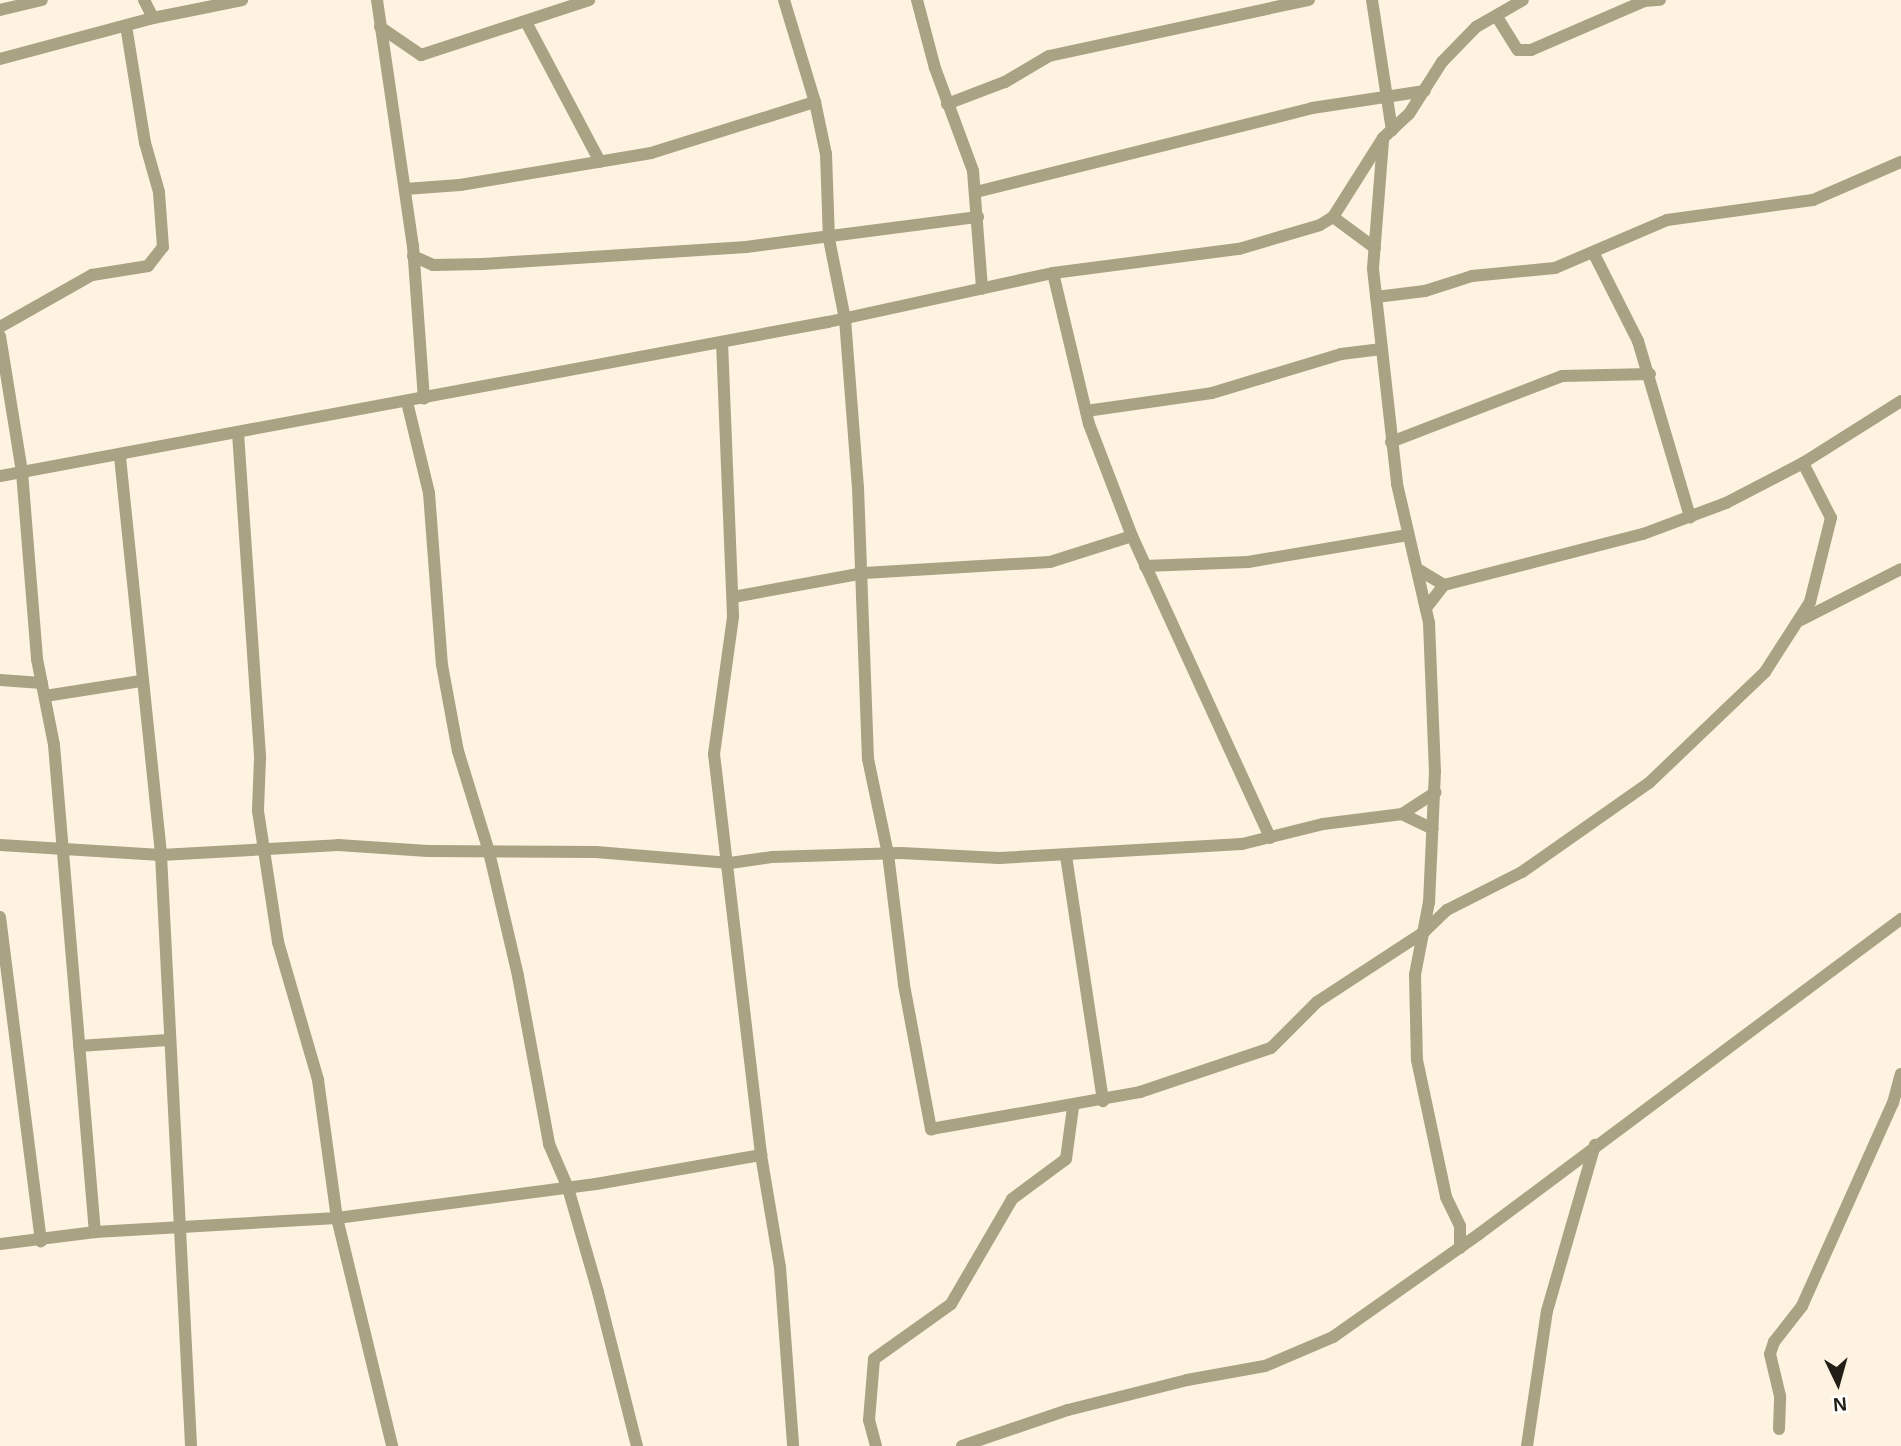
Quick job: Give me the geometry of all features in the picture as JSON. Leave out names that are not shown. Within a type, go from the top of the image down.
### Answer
[{"type":"street","points":[[0,10],[42,0]]},
{"type":"street","points":[[144,0],[153,18]]},
{"type":"street","points":[[0,58],[153,18],[242,0]]},
{"type":"street","points":[[377,0],[413,256],[424,399]]},
{"type":"street","points":[[380,27],[421,55],[589,0]]},
{"type":"street","points":[[784,0],[815,102],[826,154],[828,239],[845,318],[864,573],[868,759],[888,854],[905,985],[931,1129],[1103,1101],[1167,1084],[1271,1048],[1317,1002],[1424,932],[1447,910],[1522,872],[1671,765],[1727,705],[1765,672],[1801,620],[1816,583],[1830,518],[1803,463]]},
{"type":"street","points":[[918,0],[947,104],[976,192],[982,289]]},
{"type":"street","points":[[947,104],[1005,82],[1049,56],[1309,0]]},
{"type":"street","points":[[1373,0],[1386,96],[1388,134],[1375,247],[1380,349],[1391,442],[1408,535],[1419,570],[1426,608],[1436,792],[1424,932],[1415,975],[1417,1060],[1446,1196],[1460,1226],[1460,1248]]},
{"type":"street","points":[[0,476],[120,457],[722,342],[1053,273],[1239,249],[1333,217],[1388,134],[1426,91],[1442,62],[1465,37],[1523,0]]},
{"type":"street","points":[[1497,17],[1518,50],[1531,50],[1644,1],[1660,0]]},
{"type":"street","points":[[526,22],[600,162]]},
{"type":"street","points":[[0,327],[92,275],[148,266],[163,247],[159,192],[145,143],[126,26]]},
{"type":"street","points":[[976,192],[1312,108],[1426,91]]},
{"type":"street","points":[[405,189],[600,162],[678,146],[815,102]]},
{"type":"street","points":[[1376,297],[1425,291],[1472,276],[1555,268],[1687,215],[1814,200],[1901,162]]},
{"type":"street","points":[[413,256],[433,265],[828,239],[978,217]]},
{"type":"street","points":[[1333,217],[1375,247]]},
{"type":"street","points":[[1593,252],[1650,374],[1690,517]]},
{"type":"street","points":[[414,279],[433,265]]},
{"type":"street","points":[[1053,273],[1086,411],[1132,536],[1270,838]]},
{"type":"street","points":[[0,336],[22,472],[44,690],[54,745],[61,852],[78,984],[79,1045],[95,1233]]},
{"type":"street","points":[[722,342],[733,597],[731,638],[714,741],[730,863],[761,1155],[780,1267],[793,1446]]},
{"type":"street","points":[[1086,411],[1203,394],[1341,354],[1380,349]]},
{"type":"street","points":[[1391,442],[1562,376],[1650,374]]},
{"type":"street","points":[[1426,608],[1444,585],[1597,547],[1690,517],[1764,486],[1901,401]]},
{"type":"street","points":[[407,402],[429,493],[442,665],[458,751],[489,852],[518,976],[542,1118],[568,1188],[637,1446]]},
{"type":"street","points":[[238,433],[260,758],[258,811],[266,848],[278,942],[318,1080],[337,1218],[392,1446]]},
{"type":"street","points":[[120,457],[161,855],[168,1040],[191,1446]]},
{"type":"street","points":[[1145,566],[1248,562],[1408,535]]},
{"type":"street","points":[[733,597],[864,573],[1051,562],[1132,536]]},
{"type":"street","points":[[1801,620],[1901,569]]},
{"type":"street","points":[[1419,570],[1444,585]]},
{"type":"street","points":[[0,680],[44,690],[141,681]]},
{"type":"street","points":[[0,845],[61,852],[161,855],[338,845],[489,852],[596,852],[730,863],[772,857],[888,854],[1066,856],[1142,848],[1221,846],[1270,838],[1322,824],[1402,814],[1436,792]]},
{"type":"street","points":[[1402,814],[1433,829]]},
{"type":"street","points":[[1066,856],[1103,1101]]},
{"type":"street","points":[[0,917],[41,1241]]},
{"type":"street","points":[[962,1446],[1068,1410],[1187,1380],[1265,1366],[1303,1353],[1334,1338],[1479,1234],[1901,919]]},
{"type":"street","points":[[79,1045],[168,1040]]},
{"type":"street","points":[[1779,1429],[1780,1396],[1770,1354],[1774,1342],[1802,1306],[1893,1103],[1901,1074]]},
{"type":"street","points":[[876,1446],[869,1420],[874,1359],[951,1304],[1012,1199],[1066,1159],[1073,1107]]},
{"type":"street","points":[[1527,1446],[1547,1311],[1595,1145]]},
{"type":"street","points":[[0,1244],[95,1233],[337,1218],[568,1188],[761,1155]]},
{"type":"street","points":[[1460,1226],[1479,1234]]}]
